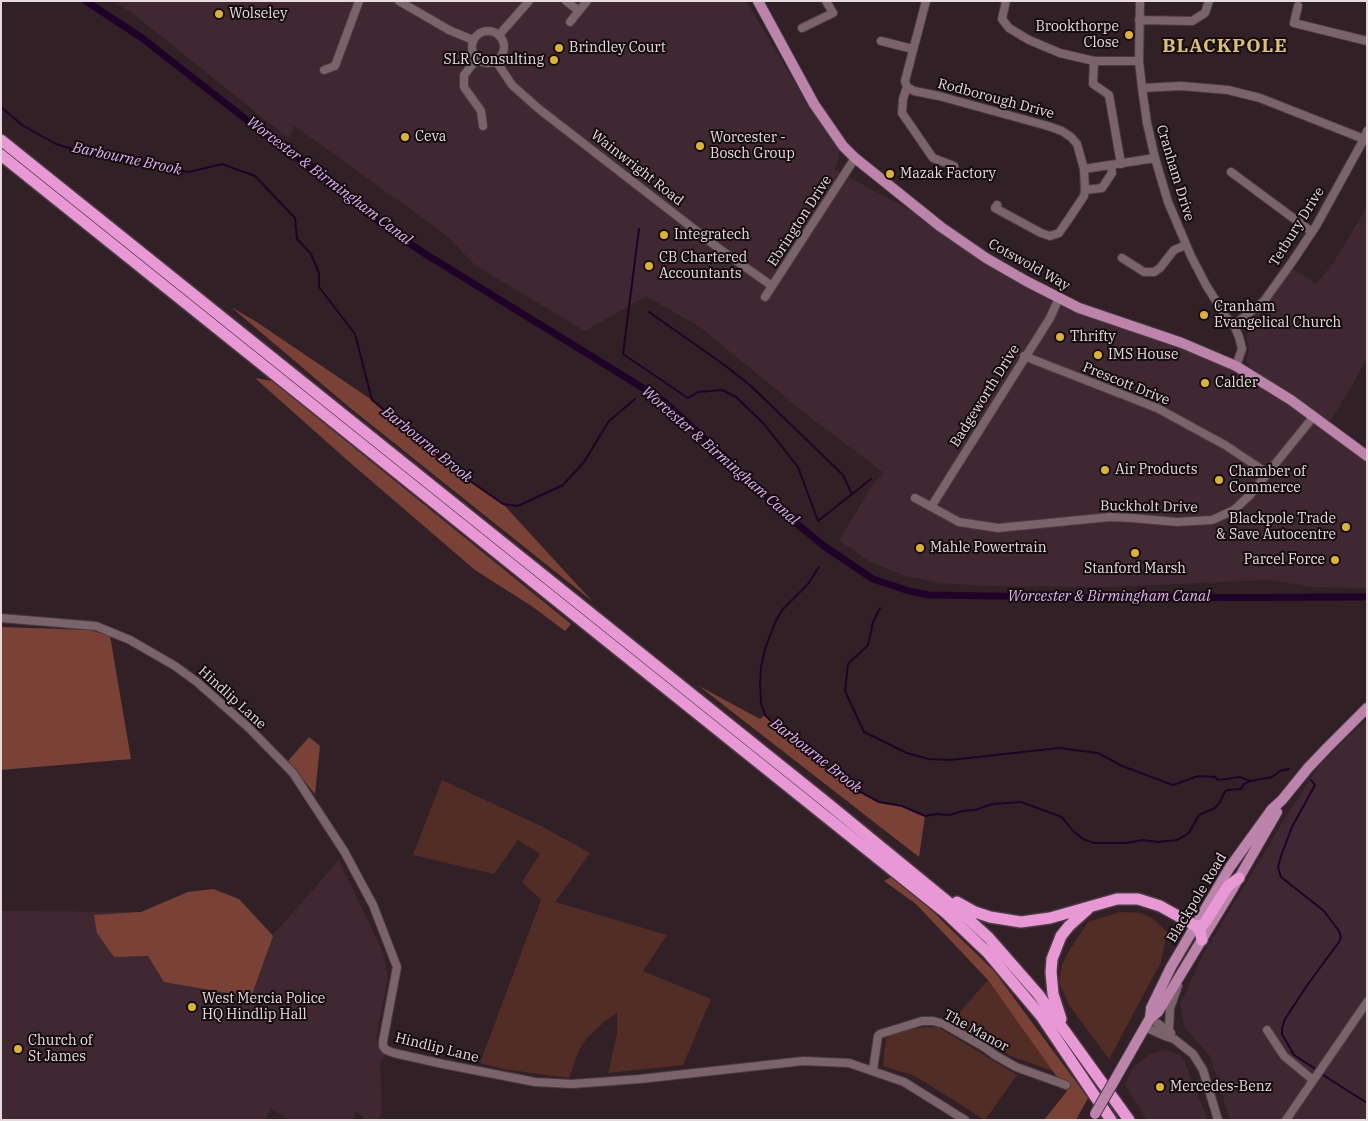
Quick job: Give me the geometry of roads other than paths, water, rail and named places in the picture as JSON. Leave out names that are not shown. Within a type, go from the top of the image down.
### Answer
[{"type":"highway","points":[[1,140],[937,892],[995,944],[1038,994],[1129,1120]]},
{"type":"highway","points":[[1,155],[946,912],[988,953],[1041,1016],[1111,1120]]},
{"type":"highway","points":[[1196,926],[1206,921],[1228,886],[1239,878]]},
{"type":"highway","points":[[937,892],[975,912],[1013,921],[1050,918],[1117,899],[1138,899],[1160,906],[1196,926],[1200,930],[1202,940]]},
{"type":"highway","points":[[1065,1032],[1053,994],[1052,959],[1065,931],[1093,905]]},
{"type":"main road","name":"Cotswold Way","points":[[758,1],[814,104],[844,146],[855,158],[971,249],[1026,282],[1079,308],[1182,343],[1236,366],[1255,376],[1314,416],[1367,456]]},
{"type":"main road","name":"Blackpole Road","points":[[1148,1022],[1155,998],[1230,867],[1272,809],[1282,800],[1314,761],[1367,708]]},
{"type":"main road","name":"Blackpole Road","points":[[1093,1117],[1148,1022],[1158,1012],[1239,878],[1282,800]]},
{"type":"street","points":[[324,70],[335,66],[359,1]]},
{"type":"street","points":[[400,1],[449,30],[473,40]]},
{"type":"street","points":[[499,35],[528,1]]},
{"type":"street","points":[[566,1],[579,11]]},
{"type":"street","points":[[570,22],[587,1]]},
{"type":"street","points":[[802,28],[833,13],[826,1]]},
{"type":"street","points":[[926,1],[905,81],[907,88],[903,99],[902,113],[933,158],[954,166]]},
{"type":"street","points":[[1006,1],[1002,19],[1009,28],[1029,40],[1060,53],[1094,61],[1140,61]]},
{"type":"street","name":"Cranham Drive","points":[[1140,1],[1142,88],[1155,158],[1168,202],[1186,245],[1206,285],[1226,317],[1234,325],[1239,337],[1242,349],[1236,366]]},
{"type":"street","points":[[1139,20],[1192,21],[1205,13],[1209,1]]},
{"type":"street","points":[[1298,6],[1294,23],[1367,41]]},
{"type":"street","points":[[490,30],[499,35],[504,43],[503,54],[496,61],[486,63],[477,59],[472,50],[473,40],[480,32],[490,30]]},
{"type":"street","points":[[881,41],[913,49]]},
{"type":"street","points":[[890,53],[893,44]]},
{"type":"street","points":[[477,59],[464,75],[464,87],[481,111],[483,126]]},
{"type":"street","name":"Wainwright Road","points":[[496,61],[512,85],[540,108],[721,250],[772,286]]},
{"type":"street","points":[[1094,61],[1093,84],[1109,96],[1121,164]]},
{"type":"street","points":[[1142,88],[1181,86],[1228,90],[1260,98],[1364,139]]},
{"type":"street","name":"Rodborough Drive","points":[[907,88],[1062,131],[1077,144],[1084,169],[1086,190]]},
{"type":"street","name":"Tetbury Drive","points":[[1234,325],[1264,301],[1312,232],[1367,131]]},
{"type":"street","name":"Ebrington Drive","points":[[765,297],[855,158]]},
{"type":"street","points":[[1084,169],[1155,158]]},
{"type":"street","points":[[997,204],[995,208],[1050,236],[1058,233],[1084,196],[1086,190],[1102,188],[1112,173],[1111,165]]},
{"type":"street","points":[[1231,172],[1312,232]]},
{"type":"street","points":[[1123,262],[1144,272],[1154,272],[1160,268],[1174,250],[1186,245]]},
{"type":"street","name":"Badgeworth Drive","points":[[931,507],[1024,356],[1050,318],[1059,298]]},
{"type":"street","name":"Prescott Drive","points":[[1024,356],[1157,408],[1226,445],[1267,473]]},
{"type":"street","name":"Buckholt Drive","points":[[914,498],[959,522],[998,528],[1110,517],[1177,522],[1212,520],[1234,510],[1250,495],[1314,416]]},
{"type":"street","name":"Hindlip Lane","points":[[1,618],[96,626],[130,640],[175,666],[197,682],[249,728],[293,773],[344,851],[373,905],[397,967],[383,1041],[383,1046],[386,1050],[444,1064],[535,1082],[572,1084],[803,1060],[849,1063],[904,1082],[965,1120]]},
{"type":"street","points":[[1174,1039],[1169,1031],[1170,1008],[1178,986],[1179,977]]},
{"type":"street","points":[[1286,1120],[1367,1002]]},
{"type":"street","name":"The Manor","points":[[872,1070],[878,1036],[880,1034],[922,1021],[933,1021],[944,1024],[1016,1067],[1066,1085]]},
{"type":"street","points":[[1148,1022],[1169,1031]]},
{"type":"street","points":[[1148,1022],[1165,1036],[1174,1039],[1188,1049],[1200,1064],[1218,1120]]},
{"type":"street","points":[[1267,1030],[1284,1056],[1315,1076]]},
{"type":"waterway","name":"Worcester & Birmingham Canal","points":[[86,1],[142,38],[284,149],[313,168],[394,233],[666,403],[796,523],[824,546],[873,579],[909,591],[929,595],[1116,598],[1367,597]]},
{"type":"waterway","name":"Barbourne Brook","points":[[1,107],[22,125],[56,144],[89,154],[189,172],[222,164],[255,176],[295,218],[297,239],[311,254],[319,273],[319,287],[355,334],[372,400],[460,474],[503,504],[518,506],[563,485],[584,462],[609,421],[635,399]]},
{"type":"waterway","name":"Barbourne Brook","points":[[639,229],[623,354],[688,398],[698,392],[722,390],[736,397],[764,424],[798,467],[818,521],[852,494],[843,475],[751,386],[649,312]]},
{"type":"waterway","points":[[852,494],[871,479]]},
{"type":"waterway","name":"Barbourne Brook","points":[[819,567],[808,584],[783,609],[776,620],[765,649],[761,667],[761,703],[765,715],[781,731],[855,789],[879,802],[902,806],[925,816],[936,814],[950,815],[992,804],[1021,802],[1062,817],[1073,831],[1083,839],[1094,843],[1126,843],[1143,840],[1158,842],[1177,840],[1189,833],[1199,815],[1215,808],[1227,790],[1241,789],[1243,785],[1250,781],[1272,777],[1280,771],[1289,769]]},
{"type":"waterway","points":[[880,608],[873,622],[868,645],[848,664],[845,691],[864,732],[907,753],[929,759],[950,760],[1059,748],[1098,753],[1122,766],[1173,785],[1198,776],[1215,777],[1218,780],[1240,777],[1250,781]]},
{"type":"waterway","name":"Barbourne Brook","points":[[1311,780],[1315,785],[1292,827],[1278,867],[1281,877],[1324,911],[1339,931],[1341,937],[1285,1019],[1282,1028],[1282,1034],[1294,1055],[1317,1070]]},
{"type":"waterway","name":"Barbourne Brook","points":[[1320,1073],[1367,1103]]},
{"type":"place","name":"Wolseley","points":[[219,14]]},
{"type":"place","name":"Brookthorpe Close","points":[[1129,35]]},
{"type":"place","name":"Brindley Court","points":[[559,48]]},
{"type":"place","name":"SLR Consulting","points":[[554,60]]},
{"type":"place","name":"Ceva","points":[[405,137]]},
{"type":"place","name":"Worcester - Bosch Group","points":[[700,146]]},
{"type":"place","name":"Mazak Factory","points":[[890,174]]},
{"type":"place","name":"Integratech","points":[[664,235]]},
{"type":"place","name":"CB Chartered Accountants","points":[[649,266]]},
{"type":"place","name":"Cranham Evangelical Church","points":[[1204,315]]},
{"type":"place","name":"Thrifty","points":[[1060,337]]},
{"type":"place","name":"IMS House","points":[[1098,355]]},
{"type":"place","name":"Calder","points":[[1205,383]]},
{"type":"place","name":"Air Products","points":[[1105,470]]},
{"type":"place","name":"Chamber of Commerce","points":[[1219,480]]},
{"type":"place","name":"Blackpole Trade & Save Autocentre","points":[[1346,527]]},
{"type":"place","name":"Mahle Powertrain","points":[[920,548]]},
{"type":"place","name":"Stanford Marsh","points":[[1135,553]]},
{"type":"place","name":"Parcel Force","points":[[1335,560]]},
{"type":"place","name":"West Mercia Police HQ Hindlip Hall","points":[[192,1007]]},
{"type":"place","name":"Church of St James","points":[[18,1049]]},
{"type":"place","name":"Mercedes-Benz","points":[[1160,1087]]},
{"type":"district","name":"BLACKPOLE","points":[[1225,47]]}]
